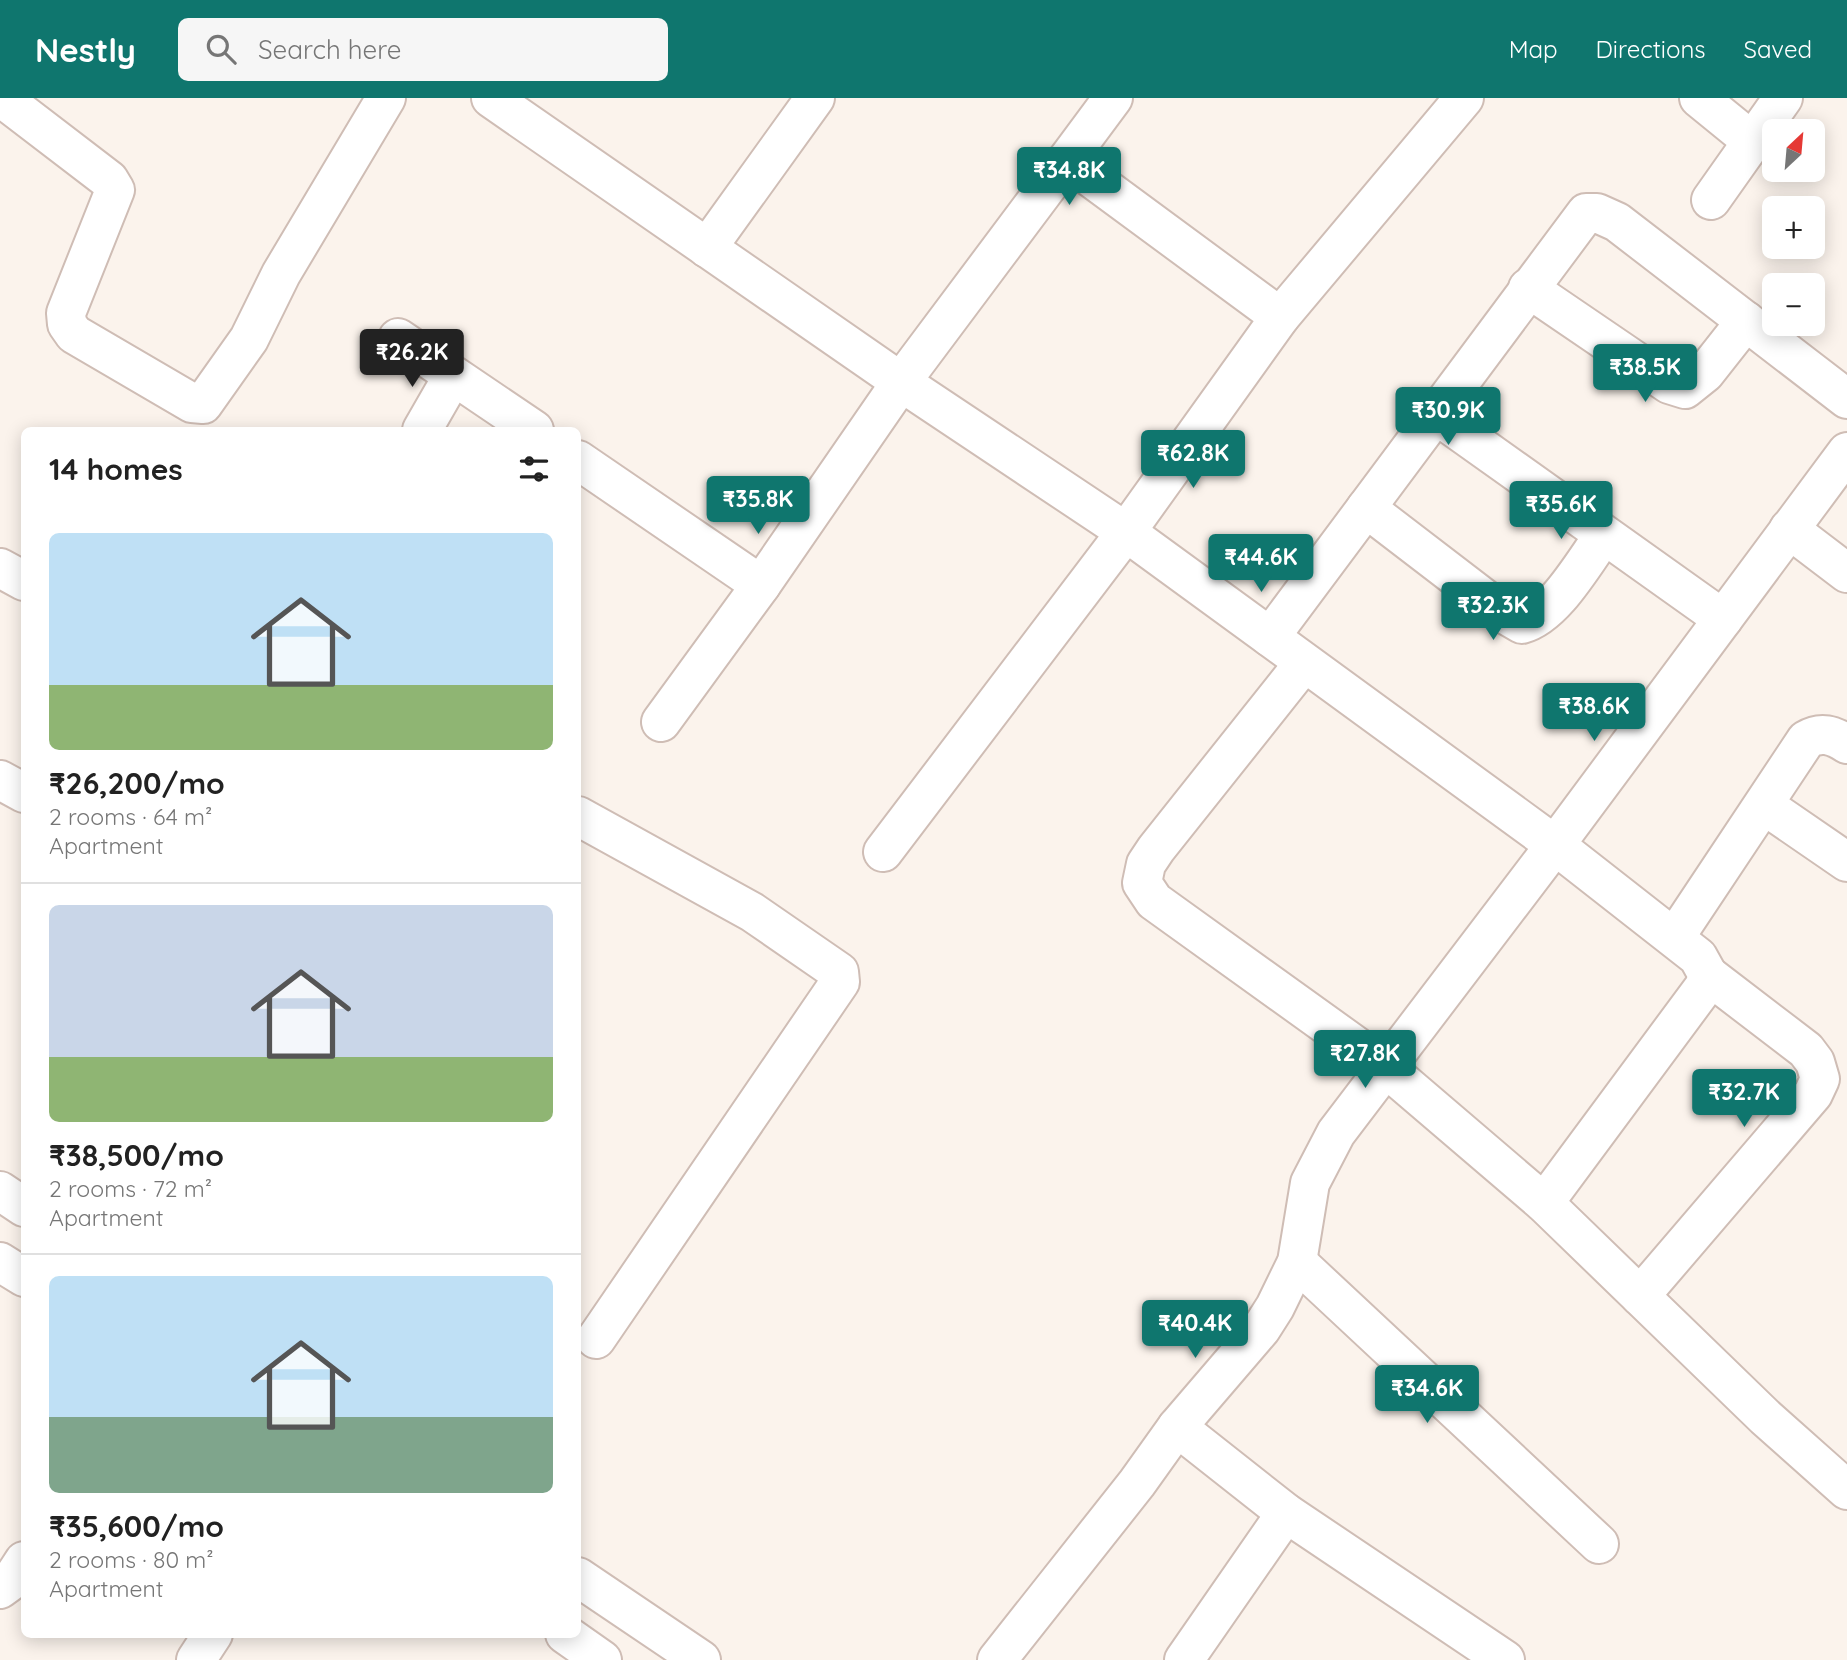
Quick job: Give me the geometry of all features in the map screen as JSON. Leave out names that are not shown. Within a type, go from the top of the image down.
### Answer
[{"type":"street","points":[[2,98],[110,180],[115,190],[66,313],[67,324],[74,334],[192,402],[203,404],[249,340],[281,274],[386,98]]},
{"type":"street","points":[[491,98],[901,382],[1126,532],[1555,845],[1675,937],[1698,957],[1708,975],[1806,1050],[1815,1062],[1820,1079],[1813,1094],[1640,1296]]},
{"type":"street","points":[[707,248],[815,98]]},
{"type":"street","points":[[661,722],[761,585],[901,382],[1113,98]]},
{"type":"street","points":[[883,852],[1126,532],[1280,317],[1465,98]]},
{"type":"street","points":[[1699,98],[1752,142]]},
{"type":"street","points":[[1712,200],[1783,98]]},
{"type":"street","points":[[1067,160],[1280,317]]},
{"type":"street","points":[[1270,638],[1586,213],[1597,213],[1617,222],[1847,399]]},
{"type":"street","points":[[1528,288],[1669,384],[1685,389],[1705,373],[1746,321]]},
{"type":"street","points":[[398,338],[530,427]]},
{"type":"street","points":[[424,427],[453,376]]},
{"type":"street","points":[[1435,415],[1723,619]]},
{"type":"street","points":[[997,1660],[1137,1483],[1177,1427],[1261,1329],[1297,1262],[1310,1183],[1321,1158],[1385,1068],[1555,845],[1847,452]]},
{"type":"street","points":[[581,462],[761,585]]},
{"type":"street","points":[[1366,508],[1503,613],[1522,624],[1534,620],[1548,610],[1604,535]]},
{"type":"street","points":[[1789,529],[1847,573]]},
{"type":"street","points":[[0,568],[21,579]]},
{"type":"street","points":[[1304,663],[1156,849],[1146,864],[1142,883],[1154,901],[1385,1068],[1544,1203],[1765,1416],[1847,1490]]},
{"type":"street","points":[[1675,937],[1806,740],[1816,734],[1828,735],[1847,744]]},
{"type":"street","points":[[0,780],[21,791]]},
{"type":"street","points":[[1764,805],[1847,862]]},
{"type":"street","points":[[581,818],[752,912],[839,972],[839,982],[584,1344]]},
{"type":"street","points":[[1544,1203],[1704,987],[1708,975]]},
{"type":"street","points":[[0,1191],[21,1205]]},
{"type":"street","points":[[0,1262],[21,1276]]},
{"type":"street","points":[[1297,1262],[1599,1544]]},
{"type":"street","points":[[1177,1427],[1286,1513],[1506,1660]]},
{"type":"street","points":[[1184,1660],[1286,1513]]},
{"type":"street","points":[[0,1589],[10,1581],[21,1565]]},
{"type":"street","points":[[581,1579],[701,1660]]},
{"type":"street","points":[[196,1660],[210,1638]]},
{"type":"street","points":[[571,1638],[602,1660]]}]
